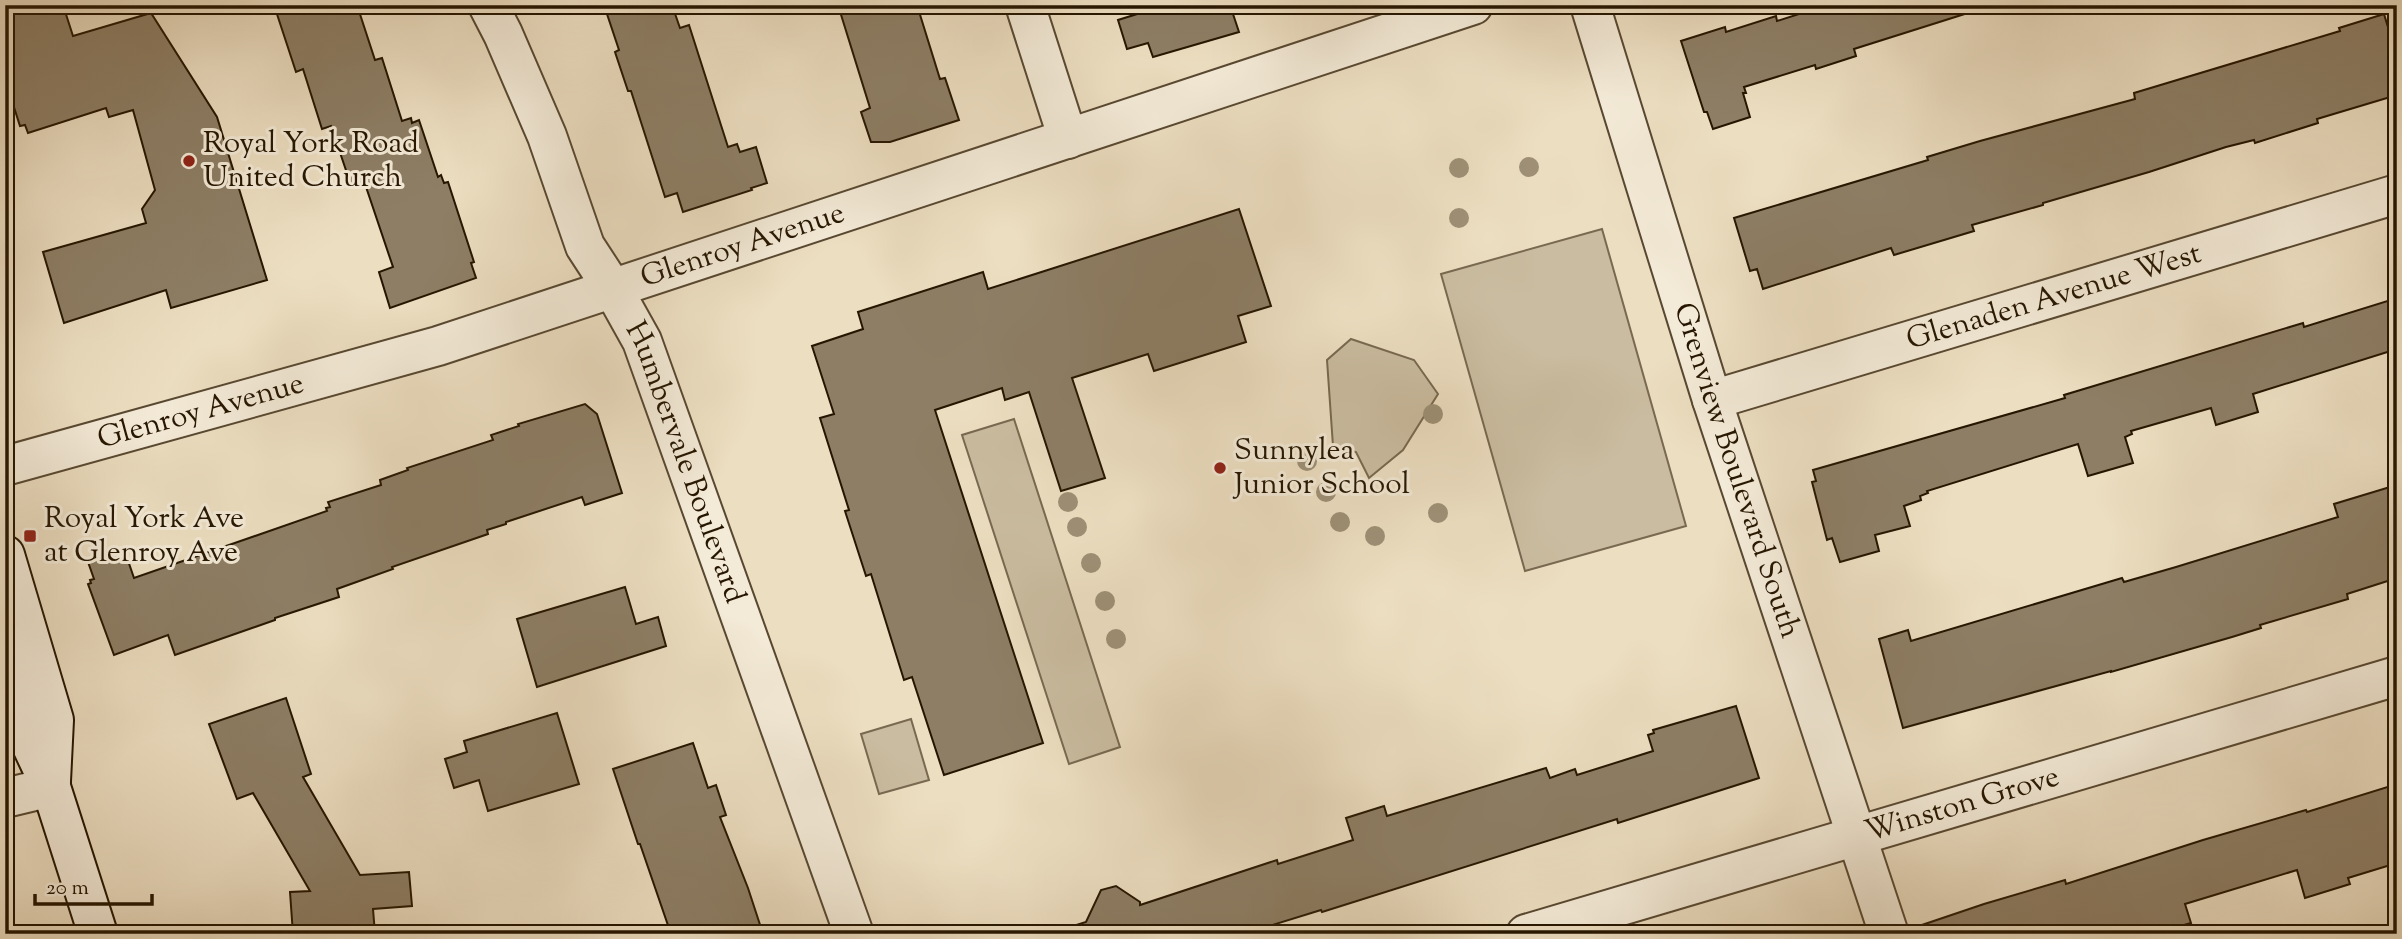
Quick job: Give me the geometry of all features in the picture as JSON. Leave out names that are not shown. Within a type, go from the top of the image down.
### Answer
[{"type":"street","name":"Humbervale Boulevard","points":[[488,5],[542,125],[585,246],[642,341],[853,934]]},
{"type":"street","points":[[1025,5],[1068,139]]},
{"type":"street","name":"Glenroy Avenue","points":[[5,466],[438,346],[1473,5]]},
{"type":"street","name":"Grenview Boulevard South","points":[[1590,5],[1712,400],[1889,934]]},
{"type":"street","name":"Glenaden Avenue West","points":[[1712,400],[2397,194]]},
{"type":"street","points":[[5,555],[54,720],[51,787]]},
{"type":"street","points":[[5,671],[22,723],[51,787],[98,934]]},
{"type":"street","name":"Winston Grove","points":[[1526,934],[2397,676]]},
{"type":"street","points":[[5,798],[51,787]]},
{"type":"shaded area","points":[[1602,229],[1686,526],[1525,571],[1441,274]]},
{"type":"shaded area","points":[[1351,339],[1414,360],[1438,394],[1403,450],[1369,478],[1356,452],[1333,446],[1327,360]]},
{"type":"shaded area","points":[[1014,419],[1120,747],[1069,764],[962,435]]},
{"type":"shaded area","points":[[911,719],[929,780],[879,794],[861,734]]},
{"type":"building","name":"Royal York Road United Church","points":[[5,5],[63,5],[73,36],[151,13],[217,117],[267,280],[171,308],[166,290],[64,323],[43,252],[146,223],[142,209],[155,190],[133,110],[109,117],[106,108],[28,133],[25,125],[20,126],[5,79]]},
{"type":"building","points":[[274,5],[357,5],[375,60],[382,58],[402,121],[411,118],[412,123],[419,120],[438,177],[441,175],[444,183],[448,182],[474,262],[471,263],[476,278],[390,308],[379,272],[393,267],[364,181],[351,185],[331,126],[322,129],[303,69],[296,72]]},
{"type":"building","points":[[604,5],[672,5],[680,28],[689,25],[728,147],[737,144],[740,152],[756,147],[767,183],[683,212],[677,193],[665,197],[631,91],[628,91],[615,52],[619,50]]},
{"type":"building","points":[[838,5],[917,5],[940,79],[945,78],[959,120],[890,142],[871,142],[861,112],[870,108]]},
{"type":"building","points":[[1166,5],[1230,5],[1239,32],[1153,57],[1148,43],[1127,49],[1118,20]]},
{"type":"building","points":[[1827,5],[1970,5],[1971,12],[1854,49],[1856,56],[1816,69],[1815,65],[1744,87],[1746,93],[1743,93],[1750,117],[1713,129],[1707,112],[1704,112],[1681,41],[1725,27],[1726,32],[1776,16],[1777,21]]},
{"type":"building","points":[[2384,14],[2397,57],[2397,95],[2317,119],[2318,123],[2255,143],[2254,140],[2226,147],[1972,225],[1974,231],[1894,255],[1891,248],[1763,289],[1757,269],[1750,271],[1734,218],[1928,160],[1927,157],[1980,141],[2135,99],[2134,93],[2340,31],[2339,28]]},
{"type":"building","points":[[1239,209],[1271,306],[1238,316],[1246,342],[1154,371],[1148,354],[1072,378],[1105,478],[1061,491],[1029,392],[1005,400],[1002,388],[935,410],[1043,743],[944,775],[912,677],[904,680],[871,574],[866,576],[845,511],[849,510],[820,418],[834,414],[812,346],[863,329],[858,312],[983,272],[988,289]]},
{"type":"building","points":[[2397,298],[2397,349],[2253,394],[2258,412],[2216,425],[2211,408],[2131,431],[2132,434],[2125,437],[2133,463],[2088,476],[2078,444],[1927,491],[1928,493],[1920,496],[1921,500],[1904,506],[1910,526],[1875,535],[1879,551],[1840,562],[1832,538],[1827,540],[1812,482],[1816,481],[1813,470],[2065,398],[2064,395],[2303,323],[2304,327]]},
{"type":"building","points":[[585,404],[597,414],[622,493],[585,505],[582,497],[506,522],[487,530],[488,534],[337,589],[339,597],[175,655],[168,635],[114,655],[88,584],[94,579],[87,559],[124,549],[134,578],[327,511],[326,508],[330,507],[328,502],[381,485],[380,480],[408,470],[407,468],[493,440],[491,435],[519,426],[518,424]]},
{"type":"building","points":[[2390,487],[2397,507],[2397,578],[2347,594],[2348,599],[2260,625],[2261,628],[2232,637],[1903,728],[1879,639],[1908,630],[1911,641],[2122,578],[2124,582],[2176,567],[2338,517],[2334,504]]},
{"type":"building","points":[[625,587],[636,624],[658,617],[666,646],[537,687],[517,619]]},
{"type":"building","points":[[286,698],[311,774],[303,777],[360,875],[409,872],[412,906],[373,909],[375,934],[293,934],[290,892],[310,891],[253,793],[237,799],[209,724]]},
{"type":"building","points":[[1736,706],[1759,778],[1618,823],[1617,819],[1322,912],[1321,910],[1243,934],[1071,934],[1070,927],[1086,922],[1101,890],[1116,886],[1140,902],[1140,905],[1277,860],[1278,864],[1353,840],[1346,818],[1384,806],[1387,816],[1546,768],[1550,778],[1575,769],[1577,775],[1653,751],[1648,735],[1654,733],[1653,730]]},
{"type":"building","points":[[557,713],[579,784],[488,811],[479,780],[454,788],[445,759],[467,752],[464,741]]},
{"type":"building","points":[[693,743],[708,788],[716,785],[726,815],[720,817],[763,934],[671,934],[638,844],[613,769]]},
{"type":"building","points":[[2397,784],[2397,863],[2348,878],[2350,884],[2305,898],[2297,870],[2185,904],[2191,923],[2153,934],[1914,934],[1913,928],[1984,904],[2065,880],[2066,884],[2203,840]]},
{"type":"place","name":"Royal York Road United Church","points":[[189,161]]},
{"type":"place","name":"Sunnylea Junior School","points":[[1220,468]]},
{"type":"place","name":"Royal York Ave at Glenroy Ave","points":[[30,536]]}]
